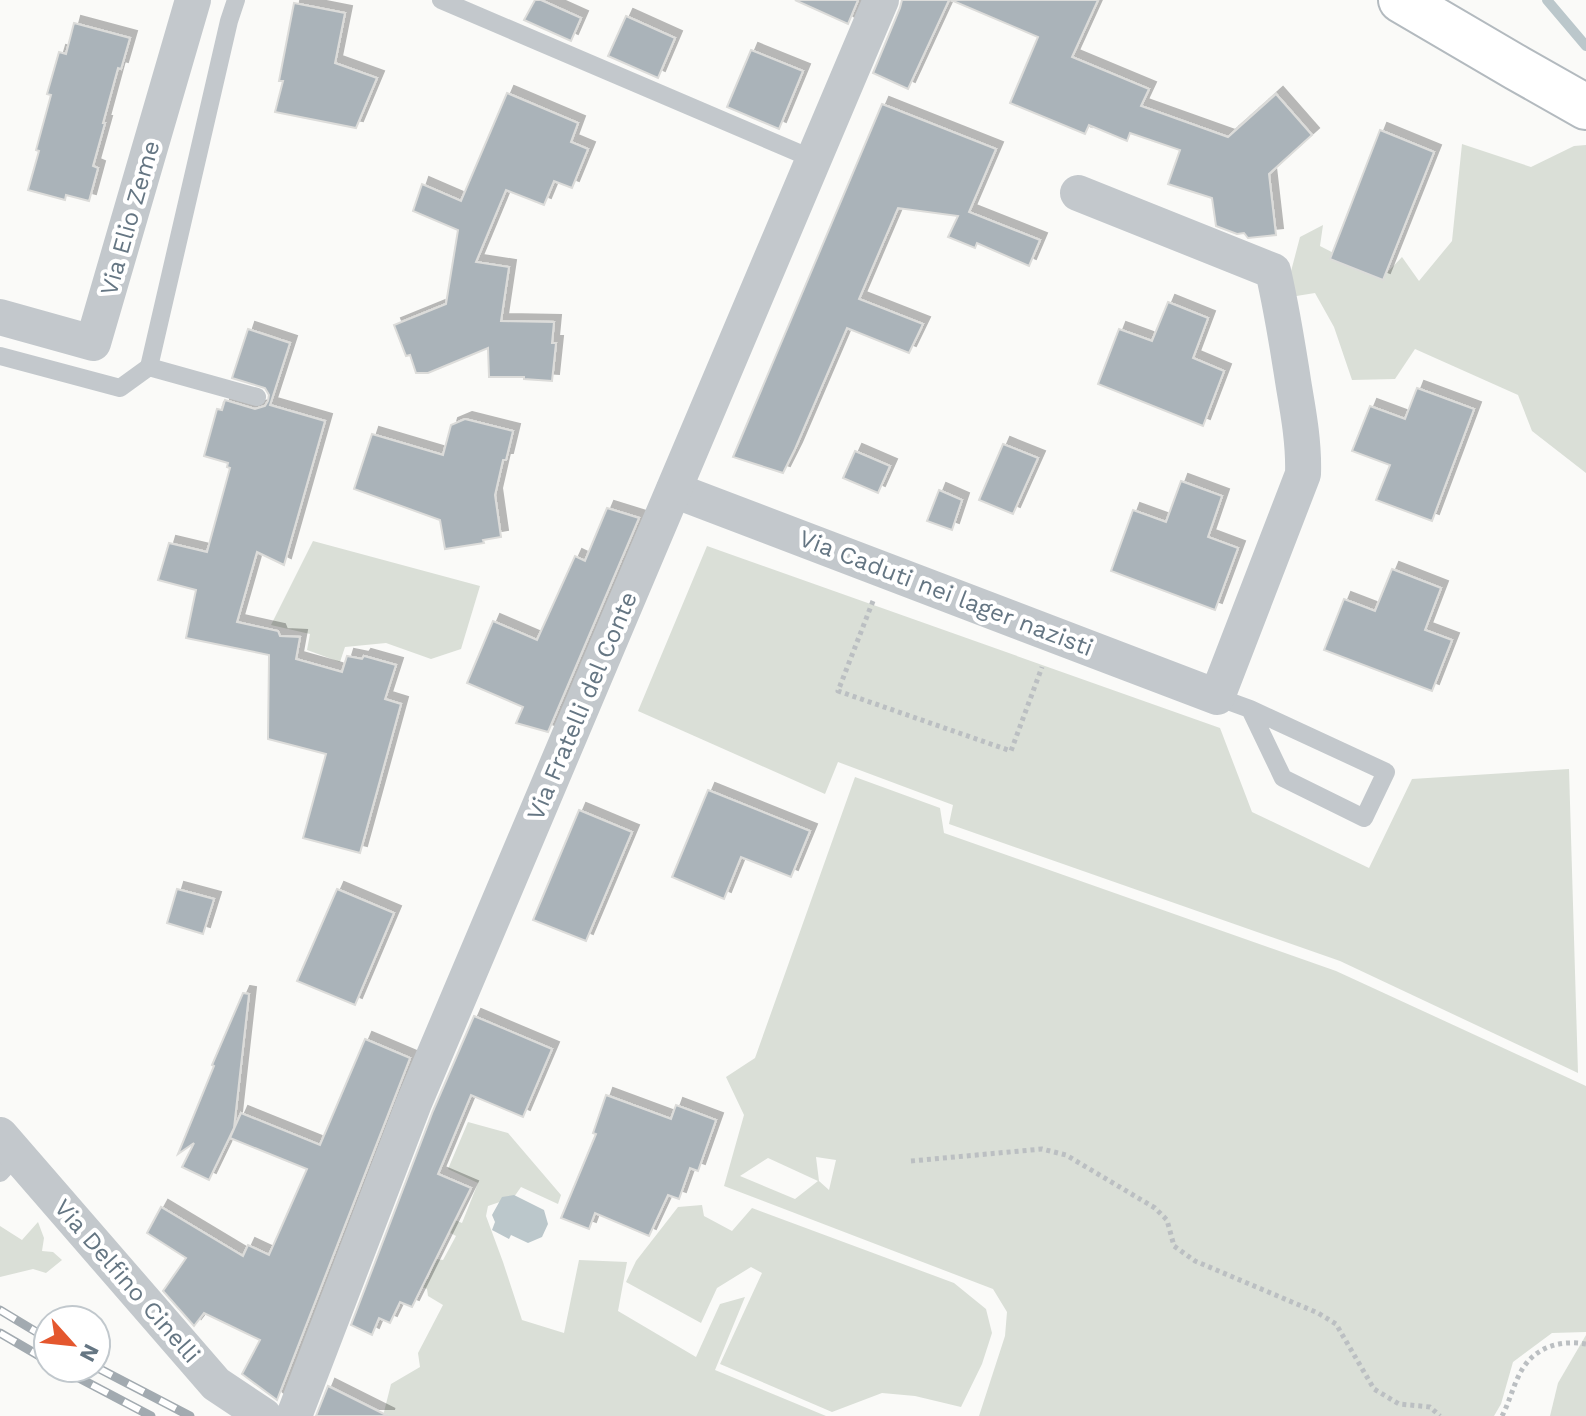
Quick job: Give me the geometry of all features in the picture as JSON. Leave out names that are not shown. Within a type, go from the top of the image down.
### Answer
[{"type":"main road","points":[[1401,0],[1586,107]]},
{"type":"street","name":"Via Elio Zeme","points":[[0,317],[93,343],[193,0]]},
{"type":"street","name":"Via Fratelli del Conte","points":[[294,1416],[414,1103],[881,0]]},
{"type":"street","points":[[1078,193],[1273,271],[1284,316],[1303,452],[1303,474],[1234,703]]},
{"type":"street","name":"Via Caduti nei lager nazisti","points":[[674,490],[1234,703]]},
{"type":"street","name":"Via Delfino Cinelli","points":[[6,1154],[216,1384],[264,1416]]},
{"type":"lane","points":[[0,356],[120,388],[149,367],[236,0]]},
{"type":"lane","points":[[441,0],[813,159]]},
{"type":"lane","points":[[149,367],[257,397]]},
{"type":"lane","name":"Via Caduti nei lager nazisti","points":[[1234,703],[1386,772],[1364,818],[1283,778],[1234,703]]},
{"type":"path","points":[[875,598],[838,691],[1011,751],[1045,658]]},
{"type":"path","points":[[911,1161],[1042,1149],[1066,1155],[1155,1208],[1167,1220],[1174,1246],[1195,1261],[1318,1313],[1336,1324],[1374,1389],[1399,1404],[1430,1407],[1440,1416]]},
{"type":"path","points":[[1502,1416],[1524,1367],[1540,1351],[1554,1344],[1586,1344]]},
{"type":"shaded area","points":[[1462,144],[1531,167],[1574,146],[1586,145],[1586,473],[1532,431],[1518,395],[1415,349],[1395,379],[1352,380],[1334,327],[1315,293],[1284,298],[1300,237],[1323,225],[1320,246],[1382,278],[1402,257],[1419,281],[1452,241]]},
{"type":"shaded area","points":[[313,541],[480,586],[461,649],[431,659],[386,643],[345,647],[340,662],[307,650],[310,634],[271,625]]},
{"type":"shaded area","points":[[707,546],[1220,728],[1252,812],[1369,868],[1412,779],[1569,769],[1578,1073],[1340,961],[949,824],[953,805],[838,762],[825,794],[638,711]]},
{"type":"shaded area","points":[[855,777],[940,808],[944,833],[1336,971],[1586,1086],[1586,1332],[1552,1333],[1513,1362],[1501,1404],[1494,1416],[979,1416],[1005,1336],[1007,1312],[993,1289],[724,1186],[744,1115],[726,1077],[755,1058]],"holes":[[[816,1157],[836,1160],[829,1190],[819,1181]],[[768,1158],[818,1181],[795,1199],[740,1176]]]},
{"type":"shaded area","points":[[468,1122],[508,1133],[561,1195],[558,1204],[521,1187],[514,1197],[488,1206],[486,1216],[522,1320],[564,1333],[579,1260],[627,1262],[618,1311],[696,1357],[720,1304],[745,1297],[715,1370],[826,1416],[383,1416],[391,1384],[420,1367],[418,1353],[443,1305],[428,1296],[427,1289],[411,1282],[414,1274],[428,1279],[436,1259],[443,1260],[456,1236],[449,1232],[455,1220],[462,1223],[478,1183],[448,1169]]},
{"type":"shaded area","points":[[514,1195],[544,1210],[548,1224],[542,1237],[528,1243],[511,1235],[509,1239],[492,1230],[495,1222],[492,1215],[502,1197]]},
{"type":"shaded area","points":[[702,1205],[704,1216],[732,1231],[752,1208],[954,1283],[986,1309],[992,1333],[982,1364],[961,1407],[915,1396],[882,1393],[832,1412],[720,1364],[762,1273],[751,1267],[717,1288],[701,1323],[626,1282],[636,1261],[678,1207]]},
{"type":"shaded area","points":[[38,1222],[44,1238],[42,1251],[53,1252],[62,1260],[46,1273],[33,1269],[0,1277],[0,1226],[22,1240]]},
{"type":"shaded area","points":[[1586,1335],[1586,1416],[1550,1416],[1558,1383]]},
{"type":"building","points":[[535,0],[581,18],[571,41],[524,20]]},
{"type":"building","points":[[795,0],[858,0],[848,24]]},
{"type":"building","points":[[902,0],[949,0],[908,89],[873,73]]},
{"type":"building","points":[[951,0],[1098,0],[1072,57],[1149,89],[1141,106],[1228,137],[1276,94],[1312,135],[1269,174],[1276,235],[1248,238],[1244,233],[1237,234],[1216,226],[1212,198],[1168,184],[1180,150],[1130,133],[1127,141],[1089,125],[1085,134],[1010,103],[1038,37]]},
{"type":"building","points":[[294,3],[345,13],[335,63],[377,78],[356,128],[275,112],[283,81],[279,81]]},
{"type":"building","points":[[626,16],[675,38],[658,78],[608,56]]},
{"type":"building","points":[[74,23],[130,38],[103,123],[93,166],[98,168],[89,201],[66,195],[65,200],[28,190],[51,95],[47,94],[59,52],[66,54]]},
{"type":"building","points":[[751,50],[803,71],[779,129],[727,107]]},
{"type":"building","points":[[507,93],[578,123],[571,142],[588,149],[572,188],[554,181],[544,205],[506,190],[476,262],[509,267],[501,321],[554,322],[552,343],[556,343],[552,381],[489,377],[488,348],[428,373],[416,373],[394,325],[446,304],[458,230],[413,211],[422,184],[461,201]]},
{"type":"building","points":[[882,104],[996,149],[969,212],[1040,240],[1029,266],[977,243],[975,248],[948,237],[958,216],[898,208],[859,299],[923,324],[909,353],[847,328],[783,473],[733,457]]},
{"type":"building","points":[[1380,130],[1434,152],[1383,280],[1330,259]]},
{"type":"building","points":[[1168,302],[1208,318],[1193,358],[1224,371],[1203,426],[1098,384],[1119,329],[1152,341]]},
{"type":"building","points":[[248,329],[290,343],[270,405],[325,421],[284,565],[257,552],[237,622],[278,631],[280,636],[300,637],[296,659],[342,672],[347,656],[362,659],[364,656],[396,665],[385,699],[401,704],[360,853],[303,838],[326,754],[268,739],[269,655],[186,638],[196,590],[158,580],[169,543],[207,552],[230,468],[227,467],[228,463],[204,456],[217,409],[222,410],[225,400],[255,409],[265,406],[268,401],[265,388],[232,378]]},
{"type":"building","points":[[1417,388],[1474,409],[1432,521],[1376,500],[1390,465],[1352,451],[1370,406],[1405,419]]},
{"type":"building","points":[[465,419],[513,431],[495,495],[501,537],[445,549],[440,520],[354,489],[372,434],[443,455],[451,425]]},
{"type":"building","points":[[1003,444],[1038,458],[1013,514],[979,500]]},
{"type":"building","points":[[855,451],[890,466],[878,493],[843,478]]},
{"type":"building","points":[[1181,481],[1222,496],[1208,537],[1238,548],[1215,610],[1111,571],[1133,510],[1166,522]]},
{"type":"building","points":[[939,490],[962,500],[952,530],[927,521]]},
{"type":"building","points":[[607,508],[639,518],[548,732],[516,723],[523,707],[467,683],[493,621],[537,640],[575,556],[585,561]]},
{"type":"building","points":[[1392,569],[1441,588],[1425,630],[1452,640],[1432,691],[1324,650],[1344,599],[1375,611]]},
{"type":"building","points":[[708,790],[810,831],[791,877],[741,857],[724,899],[672,877]]},
{"type":"building","points":[[579,810],[632,832],[586,941],[533,920]]},
{"type":"building","points":[[177,889],[214,899],[203,934],[167,923]]},
{"type":"building","points":[[337,889],[394,913],[355,1005],[297,981]]},
{"type":"building","points":[[243,993],[249,994],[234,1128],[209,1180],[182,1167],[194,1143],[178,1154]]},
{"type":"building","points":[[474,1016],[552,1049],[523,1117],[471,1095],[438,1174],[471,1188],[412,1307],[400,1302],[390,1323],[379,1318],[372,1335],[351,1325],[433,1111]]},
{"type":"building","points":[[365,1039],[410,1058],[277,1400],[242,1374],[260,1340],[204,1313],[194,1326],[163,1291],[186,1258],[147,1233],[161,1207],[243,1256],[248,1245],[269,1255],[307,1169],[230,1138],[241,1113],[320,1145]]},
{"type":"building","points":[[606,1095],[671,1119],[676,1105],[716,1120],[698,1171],[690,1168],[679,1199],[668,1195],[649,1236],[595,1213],[589,1229],[561,1218],[596,1134],[593,1133]]},
{"type":"building","points":[[328,1386],[388,1416],[316,1416]]},
{"type":"waterway","points":[[1547,0],[1586,46]]},
{"type":"railway","points":[[0,1310],[32,1329]]},
{"type":"railway","points":[[0,1333],[32,1352]]},
{"type":"railway","points":[[112,1375],[190,1416]]},
{"type":"railway","points":[[90,1384],[151,1416]]}]
